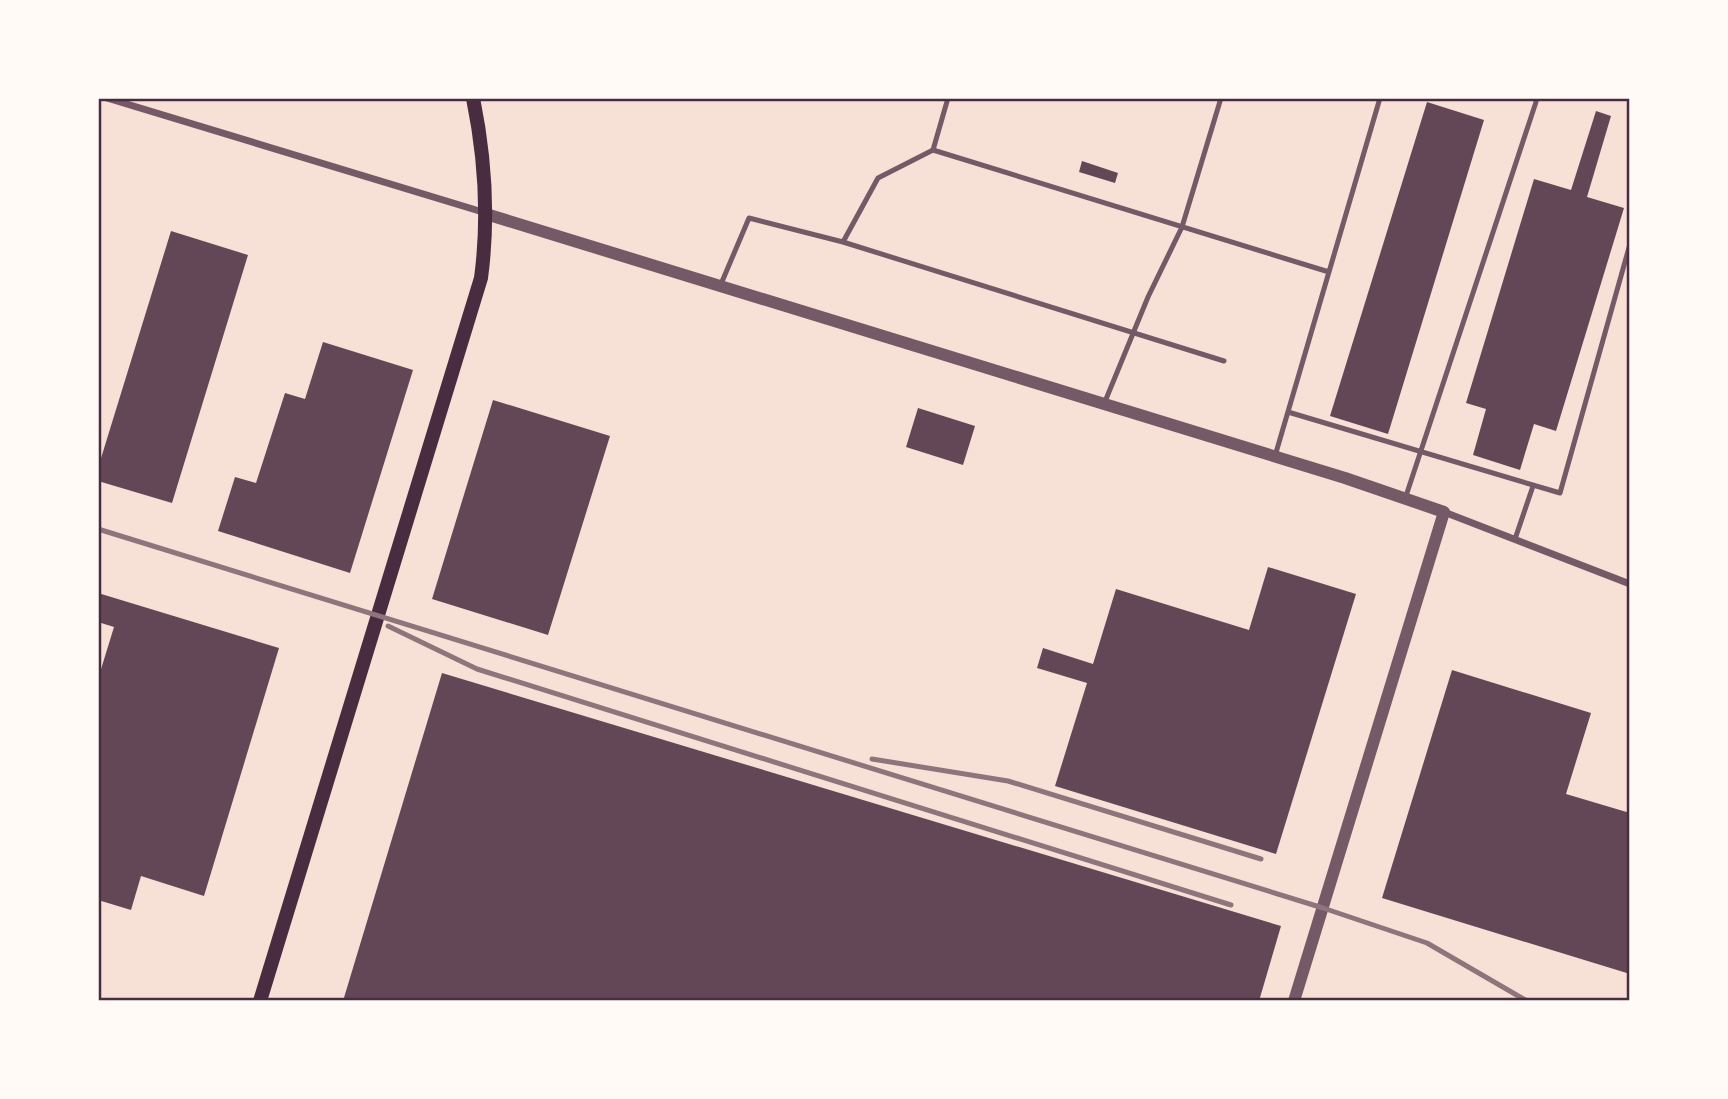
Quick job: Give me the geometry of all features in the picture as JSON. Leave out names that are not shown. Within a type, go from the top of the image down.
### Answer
[{"type":"main road","points":[[260,1001],[474,301],[483,260],[486,214],[480,134],[473,98]]},
{"type":"street","points":[[107,98],[1275,456],[1444,512],[1630,584]]},
{"type":"street","points":[[1294,1001],[1444,512]]},
{"type":"lane","points":[[933,150],[948,98]]},
{"type":"lane","points":[[1104,404],[1133,332],[1182,226],[1221,98]]},
{"type":"lane","points":[[1275,456],[1380,98]]},
{"type":"lane","points":[[1405,499],[1536,102]]},
{"type":"lane","points":[[843,242],[878,178],[933,150],[1329,272]]},
{"type":"lane","points":[[720,286],[749,218],[843,242],[1224,361]]},
{"type":"lane","points":[[1288,412],[1560,493],[1630,244]]},
{"type":"lane","points":[[1515,539],[1533,486]]},
{"type":"building","points":[[1427,102],[1484,120],[1388,434],[1330,416]]},
{"type":"building","points":[[1596,111],[1611,116],[1587,197],[1624,208],[1556,431],[1534,424],[1520,470],[1473,455],[1486,409],[1466,403],[1534,179],[1571,190]]},
{"type":"building","points":[[1082,161],[1118,173],[1115,183],[1079,172]]},
{"type":"building","points":[[171,231],[248,255],[172,503],[98,481],[98,468]]},
{"type":"building","points":[[323,342],[413,370],[350,573],[218,531],[235,477],[256,483],[285,393],[305,399]]},
{"type":"building","points":[[493,400],[610,436],[548,635],[432,599]]},
{"type":"building","points":[[918,408],[975,426],[963,465],[906,447]]},
{"type":"building","points":[[1268,567],[1356,594],[1276,854],[1055,786],[1087,683],[1037,668],[1043,648],[1093,664],[1116,589],[1249,630]]},
{"type":"building","points":[[98,593],[279,648],[204,896],[141,876],[131,910],[98,900],[98,679],[114,627],[98,622]]},
{"type":"building","points":[[1452,670],[1591,713],[1566,794],[1630,813],[1630,974],[1382,898]]},
{"type":"building","points":[[442,673],[1281,926],[1259,1001],[343,1001]]},
{"type":"railway","points":[[98,529],[1323,908],[1427,943],[1527,1001]]},
{"type":"railway","points":[[388,626],[477,669],[1231,905]]},
{"type":"railway","points":[[872,759],[1008,781],[1261,859]]}]
